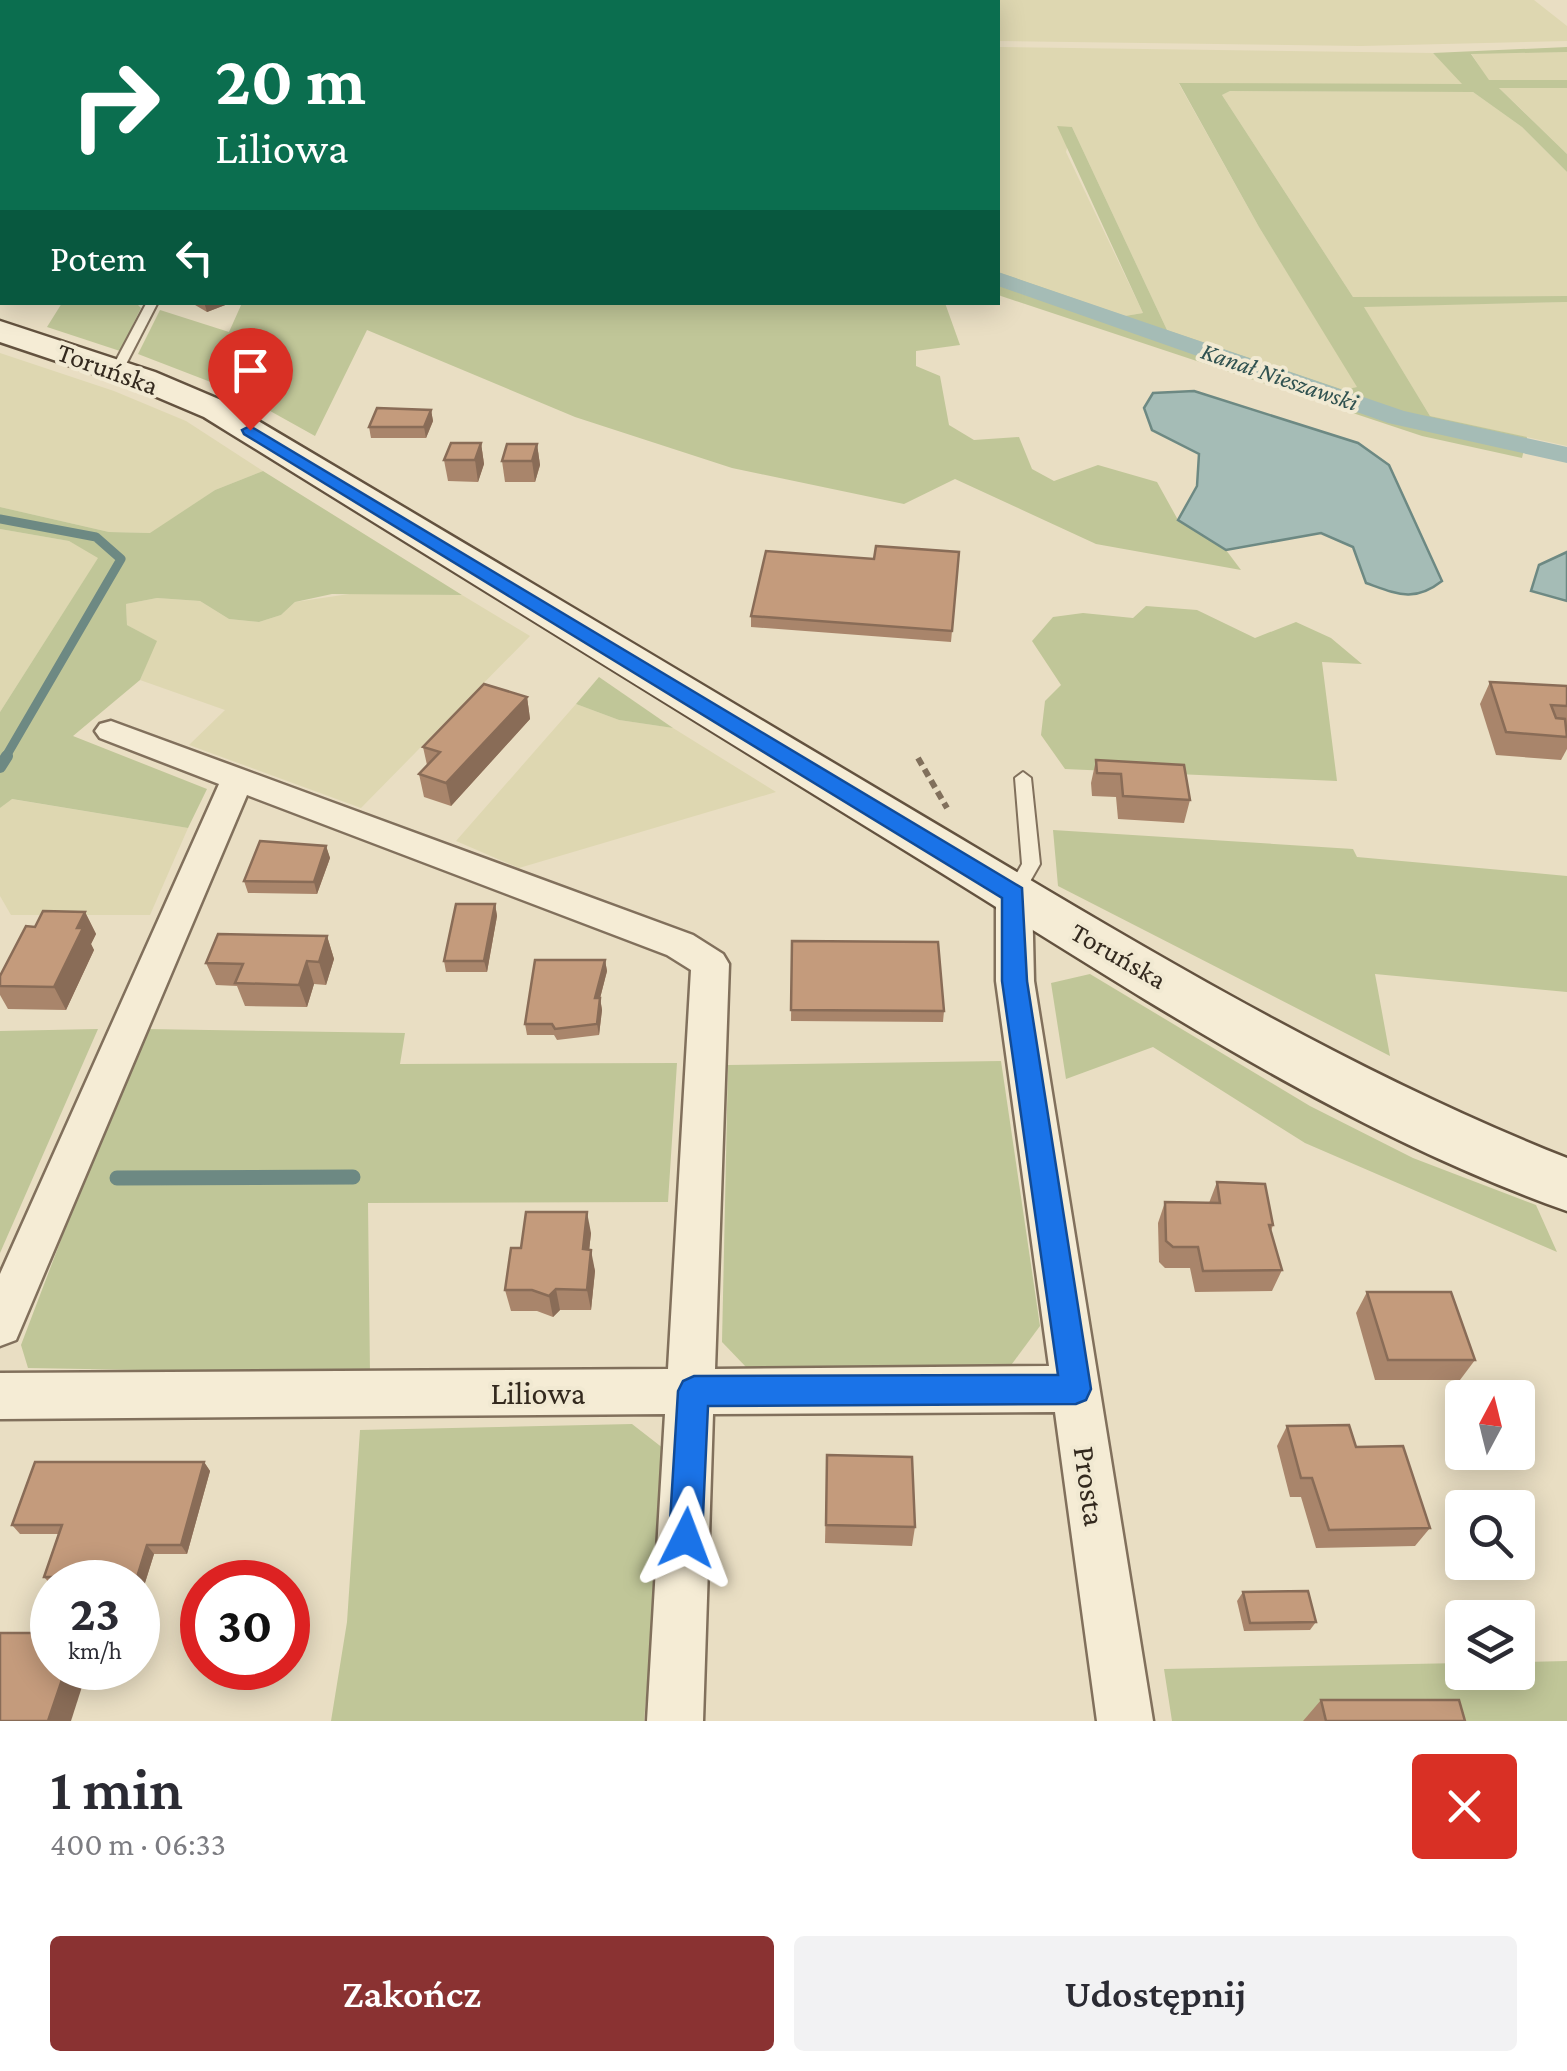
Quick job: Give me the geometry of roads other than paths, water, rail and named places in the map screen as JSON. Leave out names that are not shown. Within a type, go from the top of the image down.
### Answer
[{"type":"main road","name":"Toruńska","points":[[0,331],[117,370],[216,410],[1014,894],[1298,1059],[1440,1134],[1567,1186]]},
{"type":"street","points":[[111,731],[680,944],[710,964],[694,1391],[675,1721]]},
{"type":"street","points":[[0,1325],[238,780]]},
{"type":"street","name":"Prosta","points":[[1014,894],[1015,981],[1124,1721]]},
{"type":"street","name":"Liliowa","points":[[0,1396],[1076,1389]]},
{"type":"lane","points":[[117,370],[151,305]]},
{"type":"lane","points":[[1014,894],[1030,864],[1023,778]]},
{"type":"water","points":[[1194,391],[1358,443],[1389,465],[1442,581],[1423,592],[1396,593],[1366,583],[1353,547],[1321,533],[1226,550],[1178,520],[1197,486],[1199,454],[1152,430],[1144,408],[1153,393]]},
{"type":"water","points":[[1567,552],[1567,601],[1531,591],[1539,565]]},
{"type":"waterway","name":"Kanał Nieszawski","points":[[1000,280],[1397,417],[1567,455]]},
{"type":"waterway","points":[[0,519],[96,537],[121,559],[5,758]]},
{"type":"waterway","points":[[0,767],[7,756]]},
{"type":"waterway","points":[[117,1178],[353,1177]]}]
